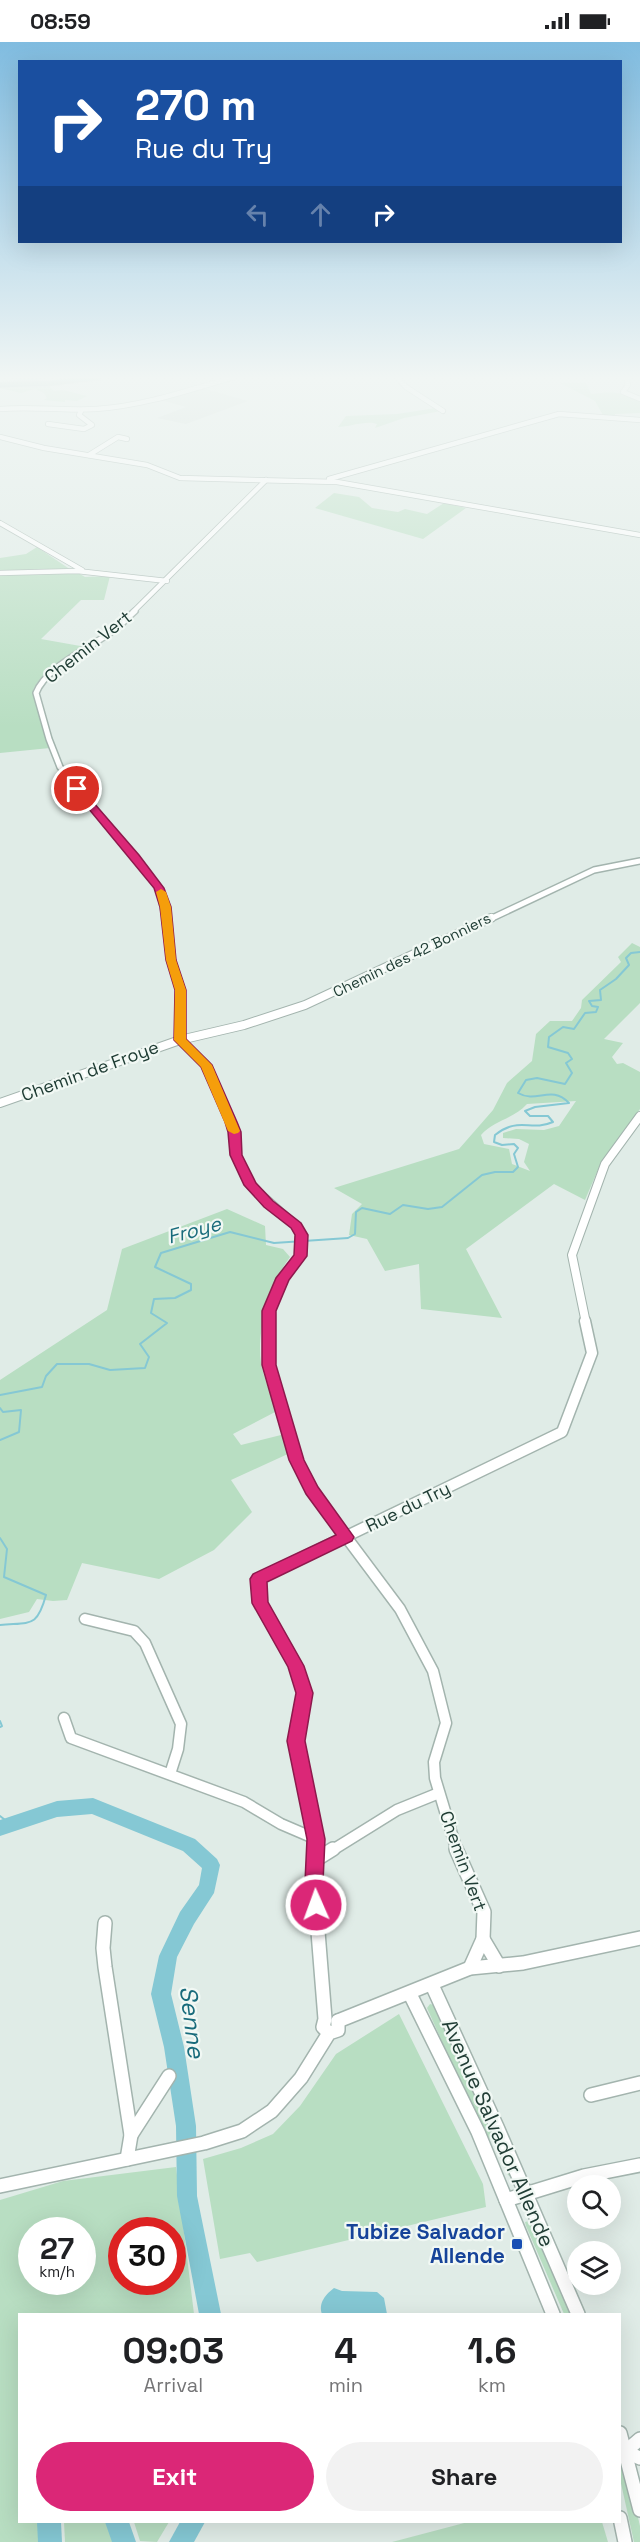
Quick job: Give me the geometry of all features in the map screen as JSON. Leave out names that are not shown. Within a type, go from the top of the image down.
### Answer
[{"type":"street","name":"Chemin Vert","points":[[253,494],[167,581],[110,634],[52,674],[36,693],[49,739],[60,767],[159,888],[165,907],[171,960],[181,990],[180,1040],[206,1065],[235,1132],[236,1155],[250,1185],[296,1226],[302,1238],[301,1256],[283,1278],[269,1311],[269,1365],[297,1460],[312,1490],[400,1609],[433,1671],[446,1723],[434,1762],[440,1793],[456,1849],[484,1912],[483,1940],[470,1968]]},
{"type":"street","points":[[404,494],[640,535]]},
{"type":"street","points":[[0,523],[85,572]]},
{"type":"street","points":[[0,573],[85,572],[167,581]]},
{"type":"street","name":"Chemin des 42 Bonniers","points":[[180,1040],[244,1025],[305,1005],[594,870],[640,861]]},
{"type":"street","name":"Chemin de Froye","points":[[0,1103],[180,1040]]},
{"type":"street","name":"Rue du Try","points":[[326,2019],[314,1882],[317,1859],[316,1839],[296,1741],[305,1693],[296,1666],[260,1603],[258,1579],[562,1432],[592,1353],[572,1255],[605,1164],[640,1116]]},
{"type":"street","points":[[85,1619],[134,1631],[145,1643],[181,1724],[178,1749],[170,1774]]},
{"type":"street","points":[[64,1718],[71,1738],[244,1802],[281,1824],[316,1839]]},
{"type":"street","points":[[317,1859],[397,1810],[440,1793]]},
{"type":"street","points":[[105,1923],[103,1948],[105,1967],[131,2135],[127,2159]]},
{"type":"street","points":[[338,2021],[411,1994],[470,1968],[499,1966],[640,1938]]},
{"type":"street","points":[[483,1940],[499,1966]]},
{"type":"street","name":"Avenue Salvador Allende","points":[[432,1985],[497,2127],[578,2313]]},
{"type":"street","name":"Avenue Salvador Allende","points":[[411,1994],[478,2132],[553,2313]]},
{"type":"street","points":[[328,2033],[323,2027],[326,2019],[332,2017],[338,2021]]},
{"type":"street","points":[[0,2186],[204,2143],[242,2131],[272,2111],[301,2078],[328,2033],[338,2030],[338,2021]]},
{"type":"street","points":[[131,2135],[169,2076]]},
{"type":"street","points":[[591,2095],[640,2084]]},
{"type":"street","points":[[506,2200],[584,2176],[640,2165]]},
{"type":"street","points":[[623,2451],[640,2439]]},
{"type":"street","points":[[623,2451],[640,2458]]},
{"type":"street","points":[[623,2451],[640,2510]]},
{"type":"street","points":[[621,2523],[625,2542]]},
{"type":"green space","points":[[333,494],[338,494],[359,497],[372,508],[398,512],[405,509],[427,514],[444,503],[466,508],[423,539],[315,508]]},
{"type":"green space","points":[[37,547],[71,570],[17,575],[65,572],[78,573],[85,577],[110,576],[104,600],[81,600],[41,639],[86,647],[49,671],[33,690],[50,748],[0,753],[0,558],[26,554]]},
{"type":"green space","points":[[632,943],[640,947],[640,1003],[604,1039],[623,1043],[612,1057],[617,1064],[623,1063],[640,1072],[640,1109],[600,1165],[585,1200],[554,1184],[466,1249],[502,1318],[421,1309],[419,1264],[385,1271],[367,1239],[349,1235],[352,1214],[362,1204],[334,1188],[459,1149],[493,1110],[507,1083],[532,1061],[536,1034],[550,1021],[572,1021],[581,1008],[582,1000],[621,962],[618,957]],"holes":[[[576,1101],[559,1126],[544,1130],[516,1129],[503,1133],[503,1138],[519,1139],[529,1144],[524,1162],[530,1171],[512,1164],[509,1149],[484,1144],[481,1135],[527,1104]]]},
{"type":"green space","points":[[227,1209],[265,1226],[266,1245],[283,1249],[290,1257],[271,1293],[261,1336],[262,1368],[277,1411],[233,1434],[241,1445],[285,1434],[290,1453],[231,1480],[252,1512],[214,1550],[159,1579],[82,1563],[67,1600],[37,1599],[29,1612],[0,1619],[0,1380],[107,1310],[122,1249]]},
{"type":"green space","points":[[430,2004],[434,2005],[513,2178],[508,2175],[494,2143],[482,2131],[427,2008]]},
{"type":"green space","points":[[399,2014],[483,2184],[486,2207],[257,2262],[250,2253],[220,2259],[203,2159],[241,2148],[273,2134],[300,2106],[336,2054]]},
{"type":"green space","points":[[176,2167],[182,2217],[108,2217],[108,2295],[186,2295],[186,2249],[194,2313],[18,2313],[18,2523],[46,2523],[46,2542],[0,2542],[0,2200],[63,2181]]},
{"type":"green space","points":[[525,2222],[532,2223],[573,2313],[564,2313]]},
{"type":"green space","points":[[621,2464],[626,2466],[640,2526],[640,2542],[634,2542],[621,2484]]},
{"type":"green space","points":[[64,2523],[113,2523],[114,2542],[65,2542]]},
{"type":"green space","points":[[134,2523],[168,2523],[157,2542],[140,2541]]},
{"type":"green space","points":[[464,2523],[602,2523],[608,2542],[392,2542]]},
{"type":"water","points":[[334,2288],[342,2291],[377,2292],[384,2298],[387,2313],[322,2313],[322,2303]]},
{"type":"waterway","name":"Froye","points":[[0,1395],[42,1387],[46,1376],[57,1364],[89,1364],[110,1370],[145,1368],[149,1357],[140,1344],[167,1323],[151,1313],[154,1299],[175,1298],[191,1290],[191,1284],[155,1267],[161,1253],[230,1232],[274,1243],[348,1238],[355,1234],[356,1212],[362,1208],[390,1214],[403,1205],[428,1209],[442,1207],[482,1175],[513,1172],[518,1167],[514,1154],[518,1148],[514,1144],[502,1145],[494,1142],[495,1135],[511,1126],[538,1126],[553,1122],[548,1116],[530,1116],[525,1111],[535,1107],[569,1103],[556,1095],[531,1097],[518,1093],[526,1080],[537,1078],[565,1084],[572,1073],[566,1063],[572,1059],[568,1053],[548,1047],[549,1037],[563,1027],[574,1029],[585,1013],[596,1012],[598,1007],[592,1006],[589,1001],[601,1000],[600,990],[616,979],[629,965],[626,958],[631,953],[640,952]]},
{"type":"waterway","name":"Froye","points":[[0,1408],[3,1412],[21,1410],[19,1432],[0,1440]]},
{"type":"waterway","name":"Froye","points":[[0,1538],[7,1549],[4,1577],[46,1595],[36,1618],[26,1623],[0,1625]]},
{"type":"waterway","name":"Froye","points":[[0,1721],[2,1726],[0,1727]]},
{"type":"waterway","name":"Senne","points":[[0,1828],[57,1809],[93,1806],[189,1845],[211,1865],[208,1887],[187,1918],[168,1956],[161,1994],[174,2047],[186,2126],[187,2196],[210,2313]]},
{"type":"waterway","name":"Froye","points":[[0,1816],[9,1823]]},
{"type":"waterway","name":"Senne","points":[[49,2523],[50,2542]]},
{"type":"waterway","name":"Senne","points":[[117,2523],[124,2542]]},
{"type":"waterway","name":"Senne","points":[[181,2542],[192,2523]]},
{"type":"slow traffic","points":[[161,892],[171,960],[181,990],[180,1040],[206,1065],[234,1131]]},
{"type":"place","name":"Tubize Salvador Allende","points":[[517,2244]]},
{"type":"route","points":[[77,789],[153,877],[159,888],[165,907],[171,960],[181,990],[180,1040],[206,1065],[235,1132],[236,1155],[250,1185],[296,1226],[301,1235],[301,1256],[283,1278],[269,1311],[269,1365],[297,1460],[312,1490],[346,1537],[258,1579],[260,1603],[296,1666],[305,1693],[296,1741],[316,1839],[317,1859],[314,1882],[316,1905]]}]
